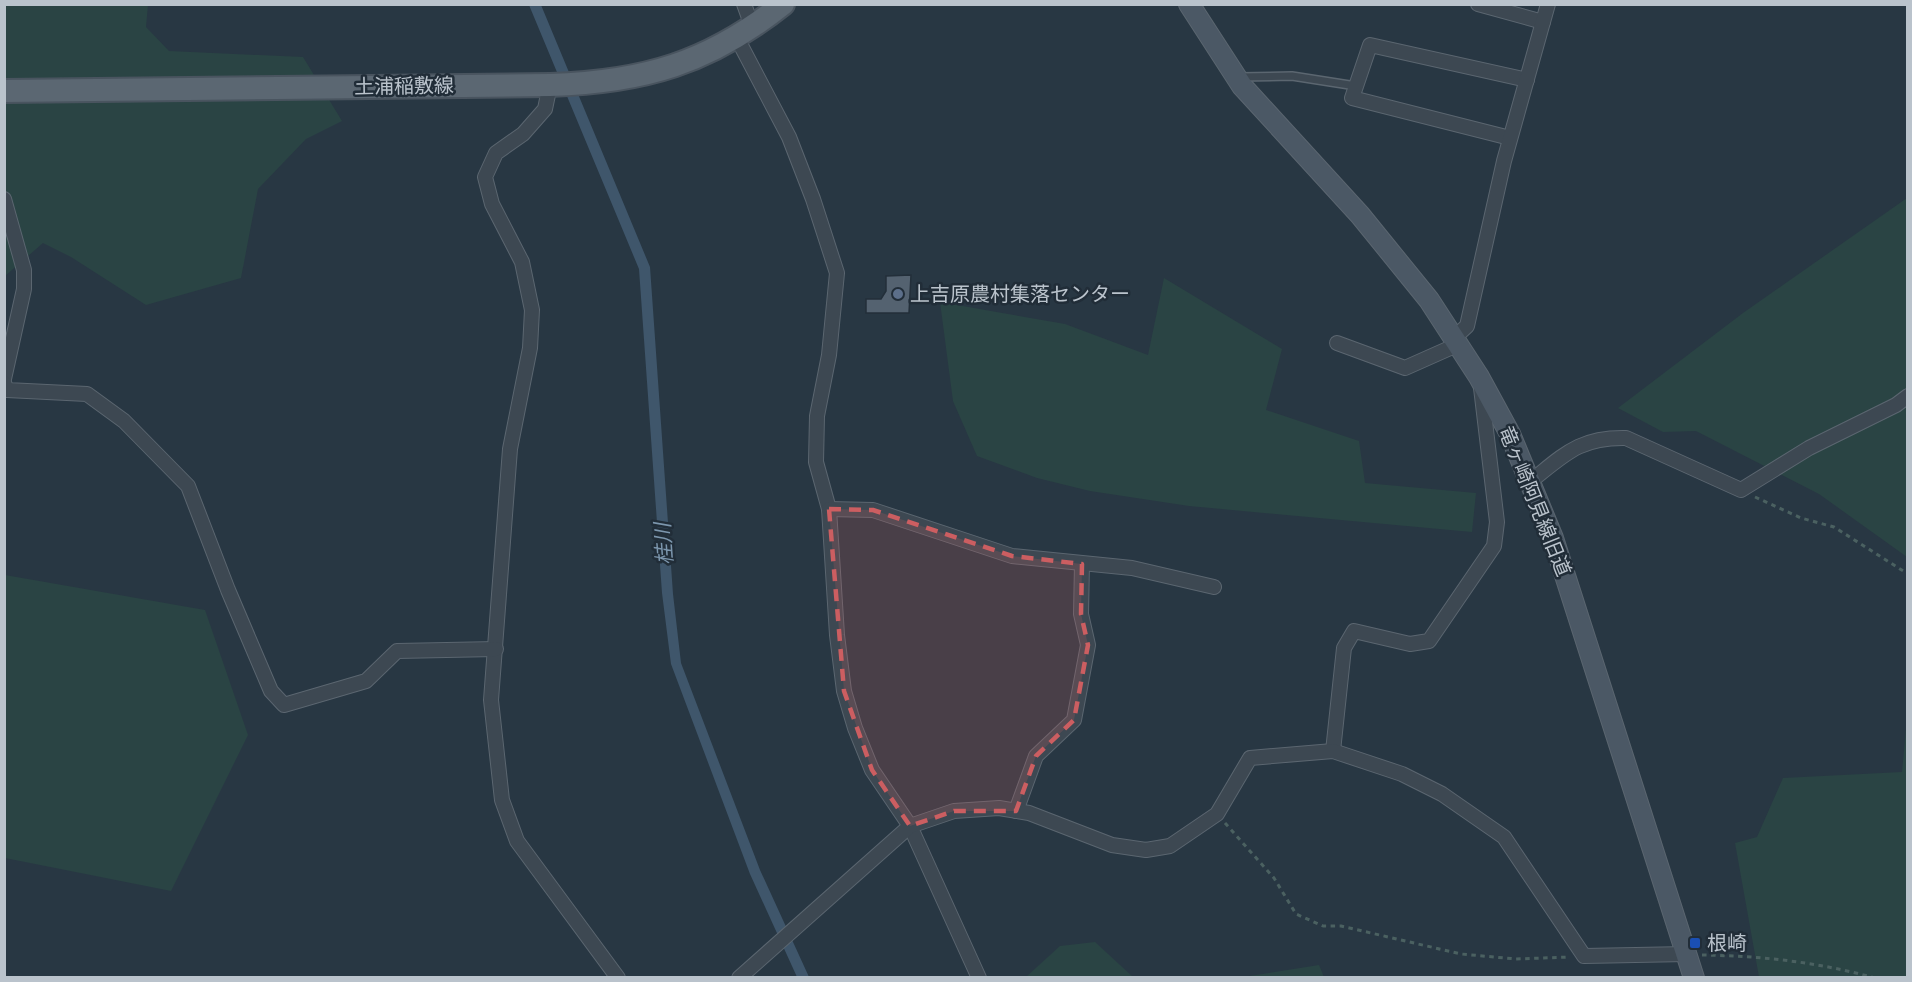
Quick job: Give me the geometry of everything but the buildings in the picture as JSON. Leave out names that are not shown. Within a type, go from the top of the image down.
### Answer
[{"type":"main road","name":"土浦稲敷線","points":[[4,91],[550,85],[618,81],[678,66],[745,34],[783,4]]},
{"type":"street","points":[[744,4],[745,34],[813,199],[837,273],[829,355],[817,416],[816,462],[829,509],[837,635],[844,691],[855,728],[872,770],[910,826],[979,978]]},
{"type":"street","name":"竜ヶ崎阿見線旧道","points":[[1189,4],[1236,77],[1407,271],[1457,340],[1510,434],[1553,538],[1694,978]]},
{"type":"street","points":[[1478,4],[1544,22]]},
{"type":"street","points":[[1337,343],[1405,369],[1457,340],[1467,326],[1510,138],[1548,4]]},
{"type":"street","points":[[1510,138],[1352,98],[1370,45],[1527,80]]},
{"type":"street","points":[[550,85],[545,110],[523,134],[496,153],[485,177],[492,204],[522,262],[532,310],[530,348],[510,449],[491,700],[502,800],[518,841],[618,978]]},
{"type":"street","points":[[4,199],[24,270],[24,289],[4,381],[7,390],[87,394],[124,421],[188,486],[271,692],[284,705],[366,681],[397,651],[496,649]]},
{"type":"street","points":[[1333,751],[1344,648],[1354,631],[1410,644],[1429,641],[1494,546],[1497,522],[1479,377]]},
{"type":"street","points":[[1531,481],[1586,441],[1608,437],[1626,438],[1741,490],[1809,448],[1896,405],[1908,396]]},
{"type":"street","points":[[829,509],[873,510],[1012,556],[1132,568],[1214,587]]},
{"type":"street","points":[[1016,811],[1036,756],[1074,720],[1088,645],[1082,614],[1082,564]]},
{"type":"street","points":[[739,978],[794,926],[910,826],[954,811],[999,808],[1029,813],[1112,846],[1146,850],[1170,846],[1217,814],[1250,758],[1333,751],[1402,774],[1432,789],[1504,837],[1584,956],[1687,954]]},
{"type":"lane","points":[[1236,77],[1292,76],[1356,86]]},
{"type":"path","points":[[1741,490],[1800,518],[1834,527],[1887,563],[1908,574]]},
{"type":"path","points":[[1217,814],[1274,878],[1296,914],[1323,926],[1341,926],[1461,954],[1516,959],[1584,956]]},
{"type":"path","points":[[1687,954],[1754,956],[1830,965],[1875,978]]},
{"type":"highlighted area","points":[[829,509],[873,510],[1012,556],[1082,564],[1081,614],[1088,645],[1074,720],[1036,756],[1016,811],[954,811],[910,826],[872,770],[844,691]]},
{"type":"green space","points":[[5,5],[148,5],[146,27],[169,51],[303,57],[342,121],[306,139],[258,189],[241,278],[146,305],[71,257],[43,243],[5,276]]},
{"type":"green space","points":[[1907,198],[1907,557],[1819,494],[1696,431],[1663,432],[1618,408],[1743,313]]},
{"type":"green space","points":[[1164,278],[1282,349],[1266,410],[1359,441],[1365,483],[1476,493],[1472,532],[1189,506],[1090,491],[1037,478],[977,456],[953,401],[940,302],[1065,324],[1148,355]]},
{"type":"green space","points":[[5,575],[205,610],[248,735],[171,891],[5,858]]},
{"type":"green space","points":[[1907,718],[1907,977],[1759,977],[1735,843],[1757,837],[1783,778],[1902,772]]},
{"type":"green space","points":[[1095,942],[1133,977],[1026,977],[1060,946]]},
{"type":"green space","points":[[1319,965],[1324,977],[1243,977]]},
{"type":"water","name":"桂川","points":[[529,5],[541,5],[650,267],[673,594],[681,663],[760,870],[809,977],[797,977],[750,874],[671,664],[662,593],[639,269]]},
{"type":"place","name":"上吉原農村集落センター","points":[[898,294]]},
{"type":"place","name":"根崎","points":[[1695,943]]}]
